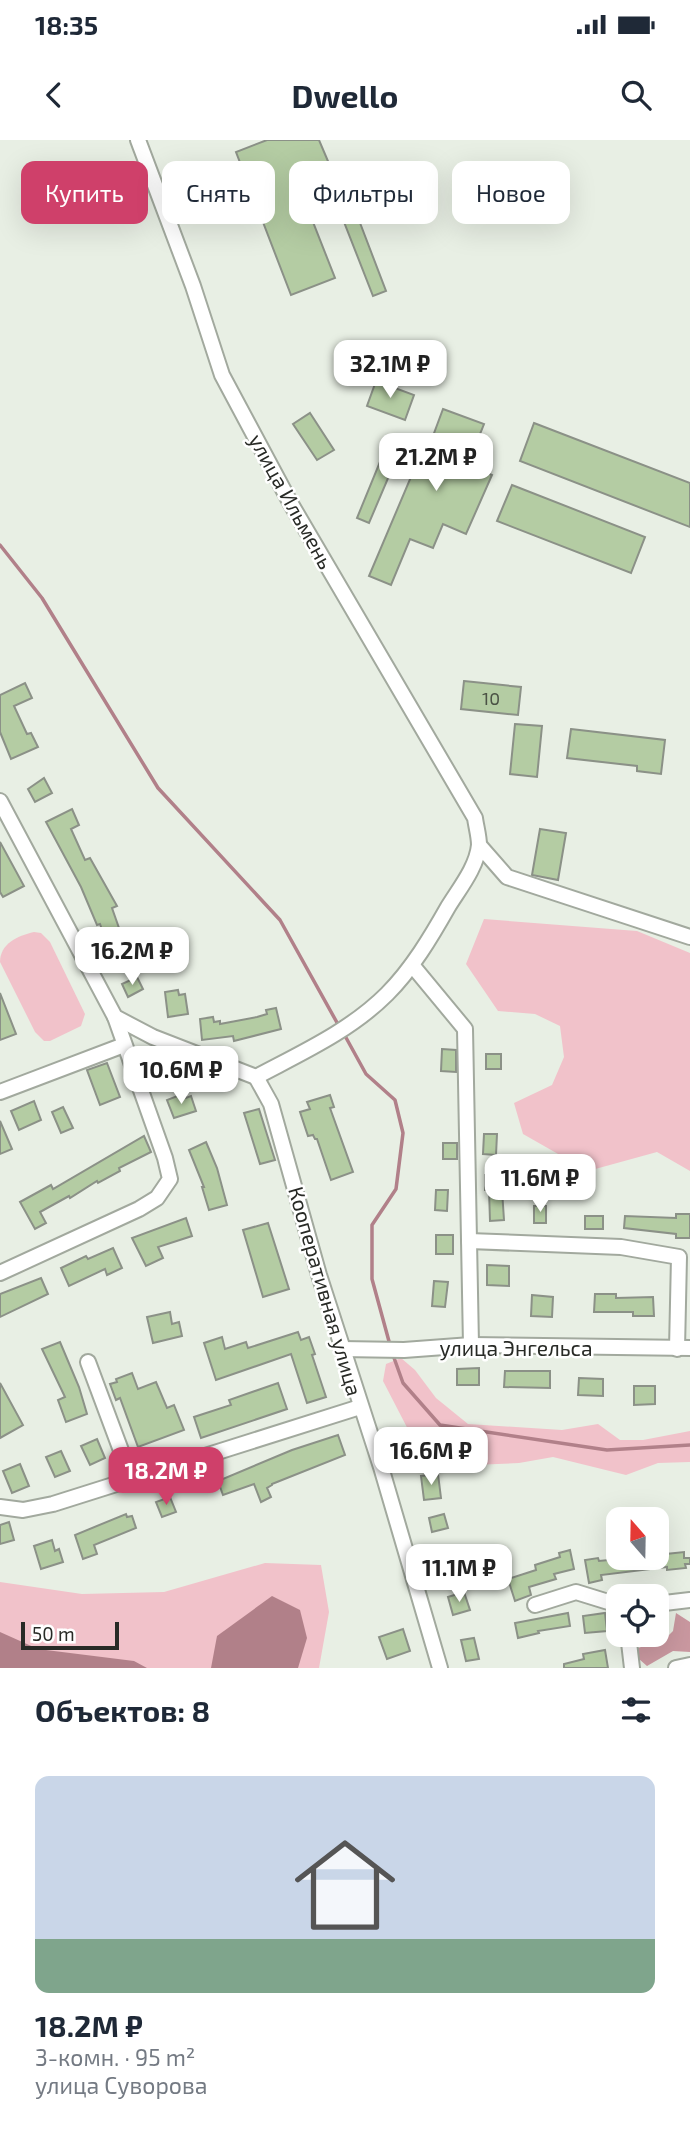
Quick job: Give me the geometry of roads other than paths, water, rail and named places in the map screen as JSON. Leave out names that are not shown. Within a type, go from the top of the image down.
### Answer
[{"type":"street","name":"улица Ильмень","points":[[138,140],[193,286],[222,374],[291,504],[475,818],[479,845],[506,877],[690,937]]},
{"type":"street","points":[[0,801],[115,1017],[170,1179],[157,1198],[139,1209],[0,1273]]},
{"type":"street","points":[[115,1017],[153,1037],[256,1077],[326,1040],[359,1018],[387,994],[412,965],[473,865],[479,845]]},
{"type":"street","points":[[412,965],[465,1029],[471,1345]]},
{"type":"street","points":[[0,1092],[124,1045]]},
{"type":"street","name":"Кооперативная улица","points":[[256,1077],[271,1104],[341,1349],[381,1466],[440,1668]]},
{"type":"street","points":[[469,1241],[621,1247],[679,1257],[684,1348]]},
{"type":"street","name":"улица Энгельса","points":[[341,1349],[404,1350],[471,1345],[684,1348]]},
{"type":"street","points":[[88,1362],[132,1480]]},
{"type":"street","points":[[0,1507],[23,1510],[38,1508],[360,1407]]},
{"type":"street","points":[[536,1605],[576,1592],[606,1601]]},
{"type":"street","points":[[669,1602],[690,1600]]},
{"type":"street","points":[[630,1647],[632,1668]]},
{"type":"street","points":[[676,1668],[690,1665]]},
{"type":"waterway","points":[[0,545],[42,598],[158,788],[280,920],[340,1028]]},
{"type":"waterway","points":[[344,1034],[366,1074],[395,1100],[403,1133],[396,1189],[372,1225],[372,1279],[390,1345]]},
{"type":"waterway","points":[[393,1355],[403,1383],[440,1425],[607,1450],[690,1445]]}]
